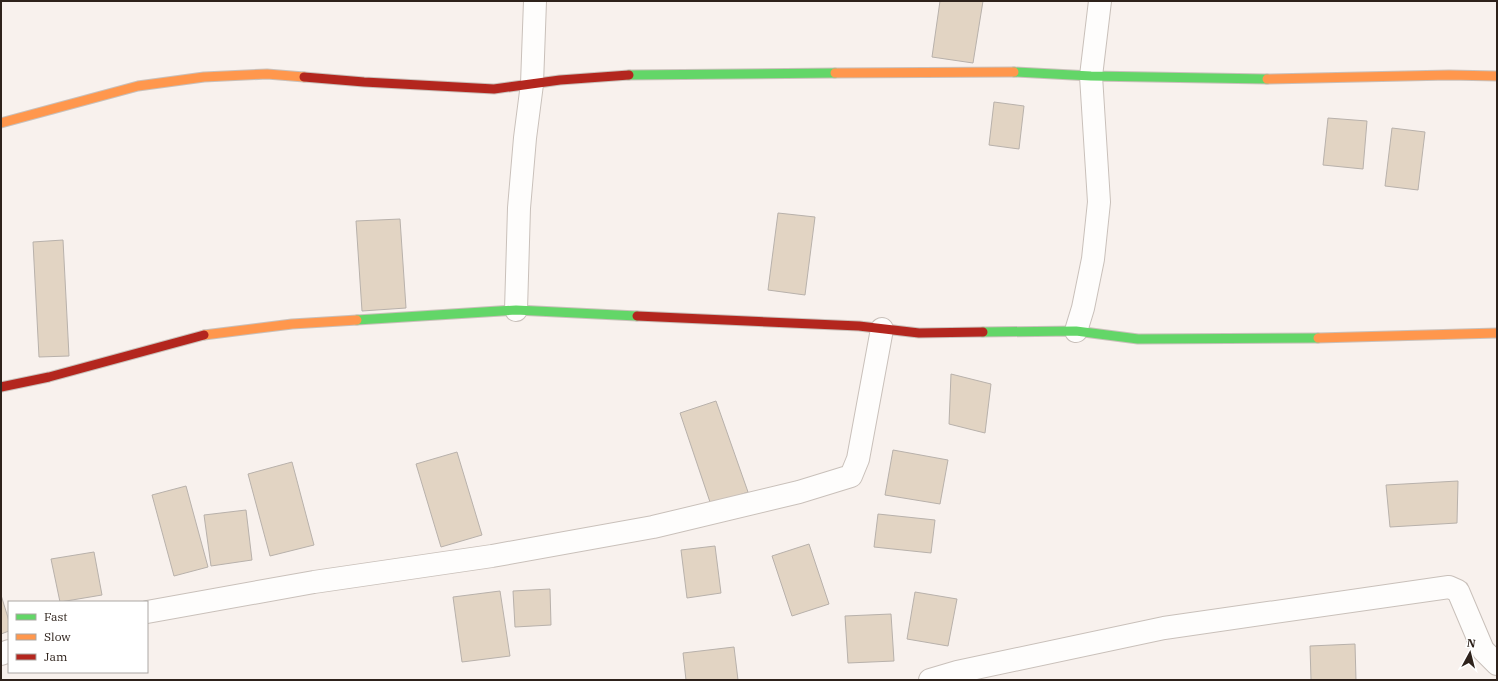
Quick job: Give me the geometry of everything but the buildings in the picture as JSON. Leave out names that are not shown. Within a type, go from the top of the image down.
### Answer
[{"type":"street","points":[[516,310],[519,208],[525,138],[532,84],[535,1]]},
{"type":"street","points":[[1076,331],[1083,308],[1093,259],[1099,202],[1091,76],[1100,1]]},
{"type":"street","points":[[1,122],[79,103],[138,86],[204,77],[267,74],[364,82],[494,89],[560,80],[635,75],[1002,71],[1091,76],[1266,79],[1449,75],[1497,76]]},
{"type":"street","points":[[1,387],[48,377],[206,335],[292,324],[516,310],[859,326],[919,333],[1076,331],[1138,339],[1320,338],[1497,333]]},
{"type":"street","points":[[148,612],[306,583],[492,556],[653,527],[799,492],[851,476],[858,459],[882,329]]},
{"type":"street","points":[[930,680],[957,672],[1164,628],[1449,588],[1458,591],[1483,650],[1497,664]]},
{"type":"traffic: fast","points":[[1014,72],[1091,76],[1267,79]]},
{"type":"traffic: fast","points":[[629,75],[835,73]]},
{"type":"traffic: fast","points":[[357,320],[516,310],[637,316]]},
{"type":"traffic: fast","points":[[983,332],[1076,331],[1138,339],[1318,338]]},
{"type":"traffic: slow","points":[[835,73],[1014,72]]},
{"type":"traffic: slow","points":[[1,123],[138,86],[204,77],[267,74],[304,77]]},
{"type":"traffic: slow","points":[[1267,79],[1449,75],[1497,76]]},
{"type":"traffic: slow","points":[[204,335],[292,324],[357,320]]},
{"type":"traffic: slow","points":[[1318,338],[1497,333]]},
{"type":"traffic: jam","points":[[304,77],[364,82],[494,89],[560,80],[629,75]]},
{"type":"traffic: jam","points":[[637,316],[859,326],[919,333],[983,332]]},
{"type":"traffic: jam","points":[[1,387],[49,377],[204,335]]}]
